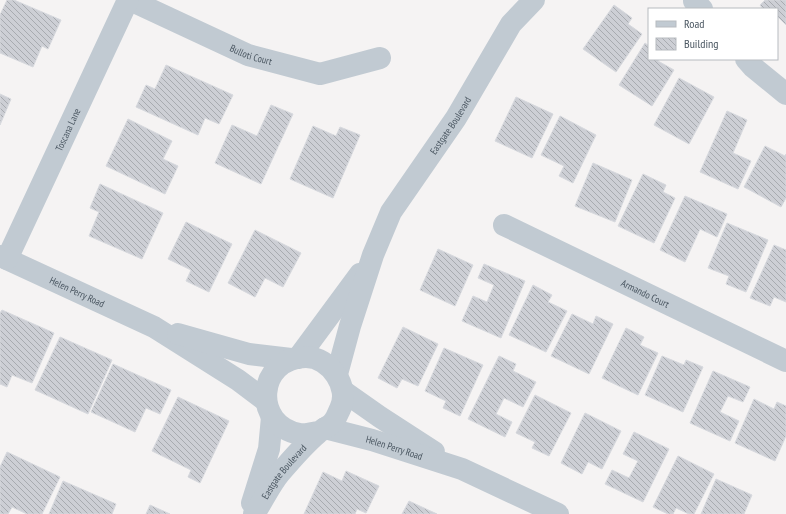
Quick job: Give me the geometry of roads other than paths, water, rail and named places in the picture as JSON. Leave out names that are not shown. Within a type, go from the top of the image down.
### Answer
[{"type":"street","name":"Bulloti Court","points":[[129,0],[248,56],[320,74],[380,58]]},
{"type":"street","name":"Toscana Lane","points":[[4,258],[129,0]]},
{"type":"street","name":"Eastgate Boulevard","points":[[340,382],[350,326],[373,255],[391,212],[456,118],[511,24],[534,0]]},
{"type":"street","points":[[694,0],[701,8]]},
{"type":"street","points":[[747,60],[753,67],[786,94]]},
{"type":"street","name":"Armando Court","points":[[504,225],[786,361]]},
{"type":"street","name":"Eastgate Boulevard","points":[[295,359],[329,318],[373,255]]},
{"type":"street","name":"Helen Perry Road","points":[[4,258],[154,327],[238,380],[269,409]]},
{"type":"street","name":"Helen Perry Road","points":[[154,327],[249,354],[295,359]]},
{"type":"street","points":[[308,357],[324,362],[340,382],[341,408],[332,423],[322,430],[301,434],[284,429],[269,409],[267,383],[276,368],[295,359],[308,357]]},
{"type":"street","name":"Helen Perry Road","points":[[340,382],[380,417],[462,469]]},
{"type":"street","name":"Eastgate Boulevard","points":[[249,514],[269,449],[269,409]]},
{"type":"street","name":"Helen Perry Road","points":[[322,430],[372,440],[462,469],[558,514]]},
{"type":"street","name":"Eastgate Boulevard","points":[[254,514],[279,474],[322,430]]}]
